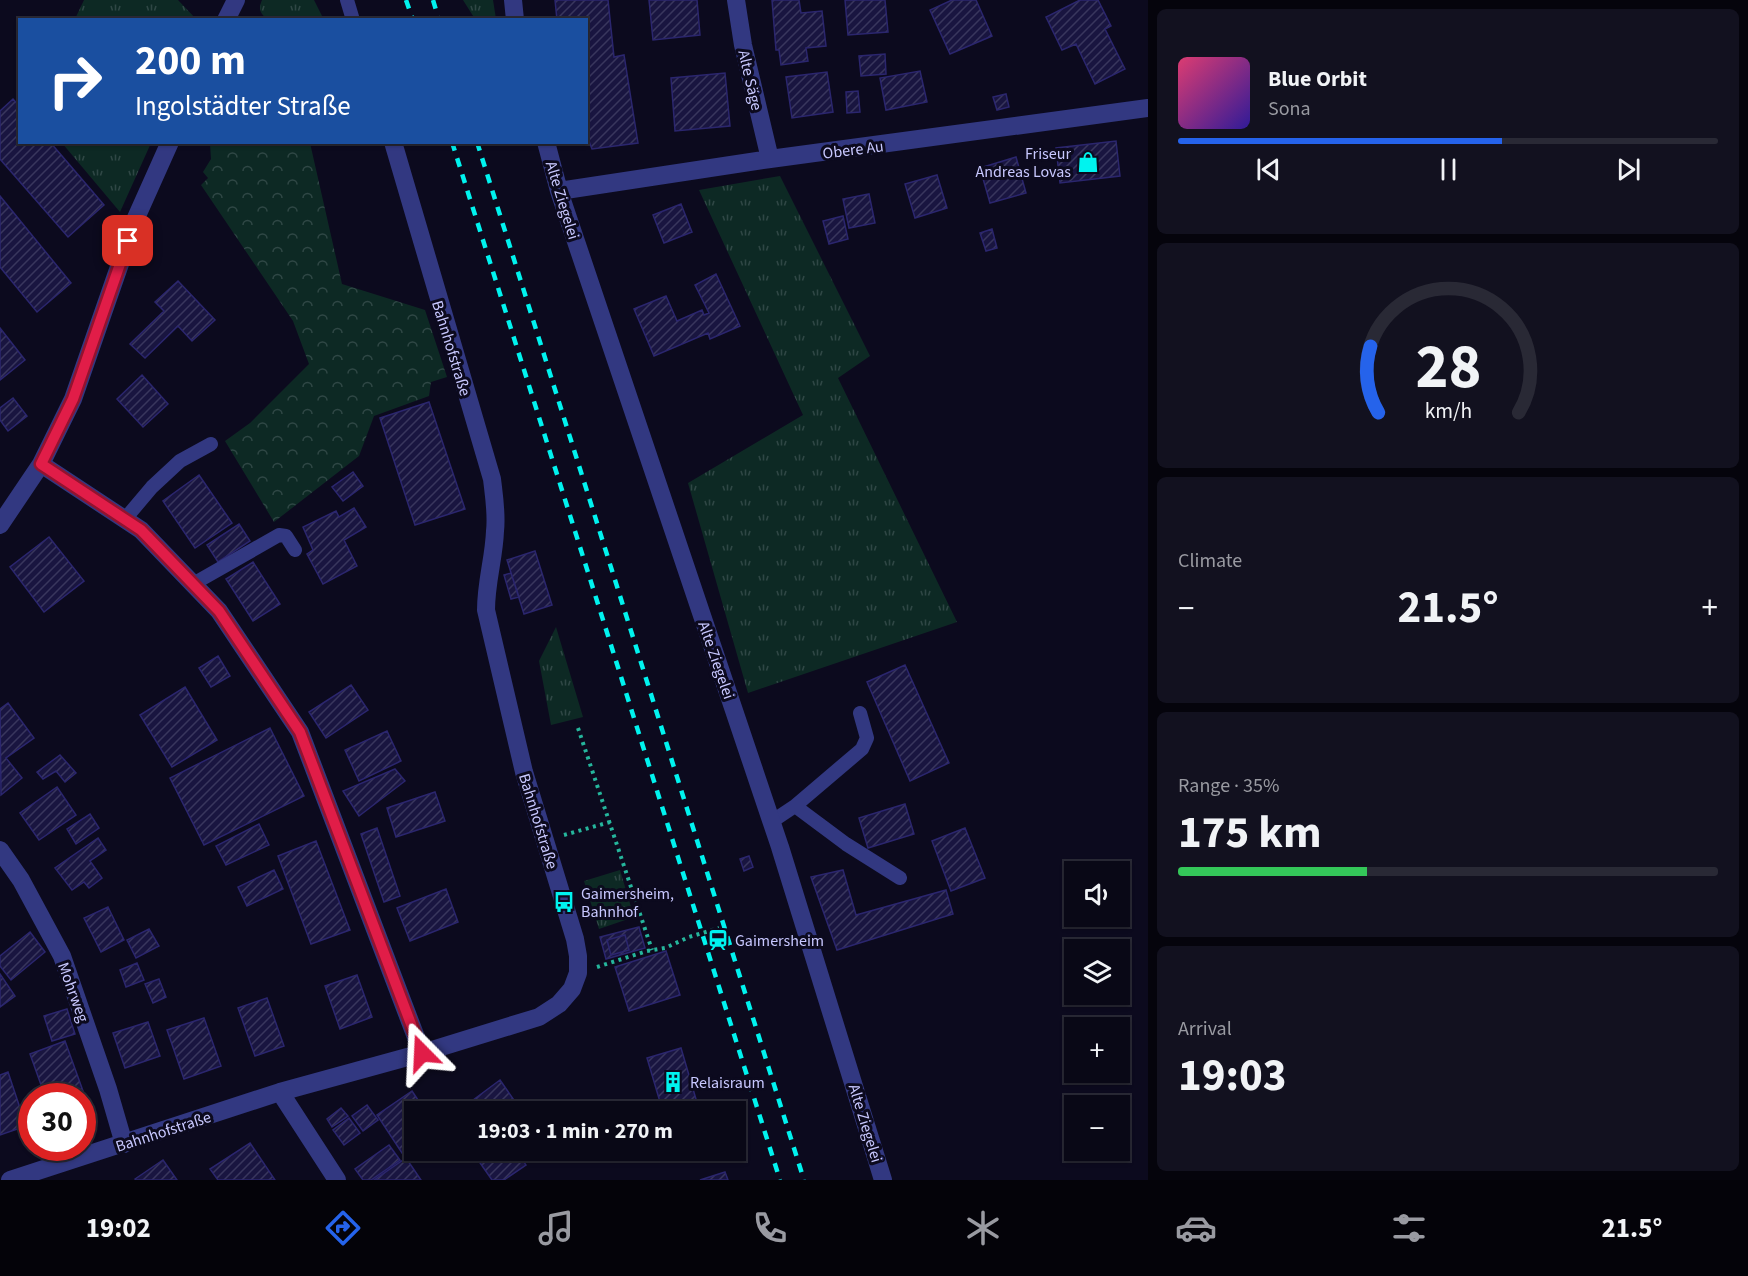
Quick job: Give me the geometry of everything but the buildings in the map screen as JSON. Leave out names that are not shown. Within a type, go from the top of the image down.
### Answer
[{"type":"street","points":[[513,0],[515,18]]},
{"type":"street","name":"Alte Säge","points":[[736,0],[743,45],[770,159]]},
{"type":"street","name":"Obere Au","points":[[559,190],[1148,108]]},
{"type":"street","points":[[0,525],[41,464],[73,399],[136,218],[169,144]]},
{"type":"street","name":"Bahnhofstraße","points":[[10,1180],[280,1092],[422,1053],[539,1017],[559,1004],[572,989],[578,973],[575,939],[524,772],[486,610],[486,585],[495,531],[492,479],[438,303],[394,144]]},
{"type":"street","name":"Alte Ziegelei","points":[[547,144],[559,190],[771,822],[883,1180]]},
{"type":"street","points":[[41,464],[141,530],[219,611],[300,732],[422,1053]]},
{"type":"street","name":"Mohrweg","points":[[0,850],[21,880],[62,956],[108,1089],[124,1144]]},
{"type":"street","points":[[280,1092],[337,1180]]},
{"type":"lane","points":[[347,0],[352,18]]},
{"type":"lane","points":[[125,519],[152,487],[180,461],[211,444]]},
{"type":"lane","points":[[193,584],[279,535],[286,536],[295,550]]},
{"type":"lane","points":[[771,822],[795,806],[862,749],[867,738],[860,713]]},
{"type":"lane","points":[[795,806],[846,844],[900,878]]},
{"type":"path","points":[[578,728],[652,950]]},
{"type":"path","points":[[545,841],[610,822]]},
{"type":"path","points":[[578,973],[665,948],[689,937],[719,928]]},
{"type":"green space","points":[[84,0],[178,0],[195,18],[75,18]]},
{"type":"green space","points":[[262,0],[314,0],[322,16],[321,18],[266,18],[260,11]]},
{"type":"green space","points":[[463,0],[493,0],[496,18],[474,18]]},
{"type":"green space","points":[[63,144],[151,144],[120,212]]},
{"type":"green space","points":[[210,144],[310,144],[342,284],[425,310],[447,377],[431,382],[429,396],[374,416],[359,456],[274,522],[225,441],[250,423],[309,364],[293,321],[201,185],[208,178],[203,172],[211,159]]},
{"type":"green space","points":[[780,176],[870,356],[838,378],[957,622],[748,693],[688,483],[803,415],[699,190]]},
{"type":"green space","points":[[556,627],[583,717],[551,725],[539,661]]},
{"type":"green space","points":[[620,870],[634,917],[599,929],[584,881]]},
{"type":"railway","points":[[406,0],[412,18]]},
{"type":"railway","points":[[433,0],[438,18]]},
{"type":"railway","points":[[453,144],[780,1180]]},
{"type":"railway","points":[[478,144],[804,1180]]},
{"type":"place","name":"Friseur Andreas Lovas","points":[[1088,162]]},
{"type":"place","name":"Gaimersheim, Bahnhof","points":[[564,902]]},
{"type":"place","name":"Gaimersheim","points":[[718,940]]},
{"type":"place","name":"Relaisraum","points":[[673,1082]]},
{"type":"route","points":[[128,241],[73,399],[41,464],[141,530],[219,611],[300,732],[422,1053]]}]
